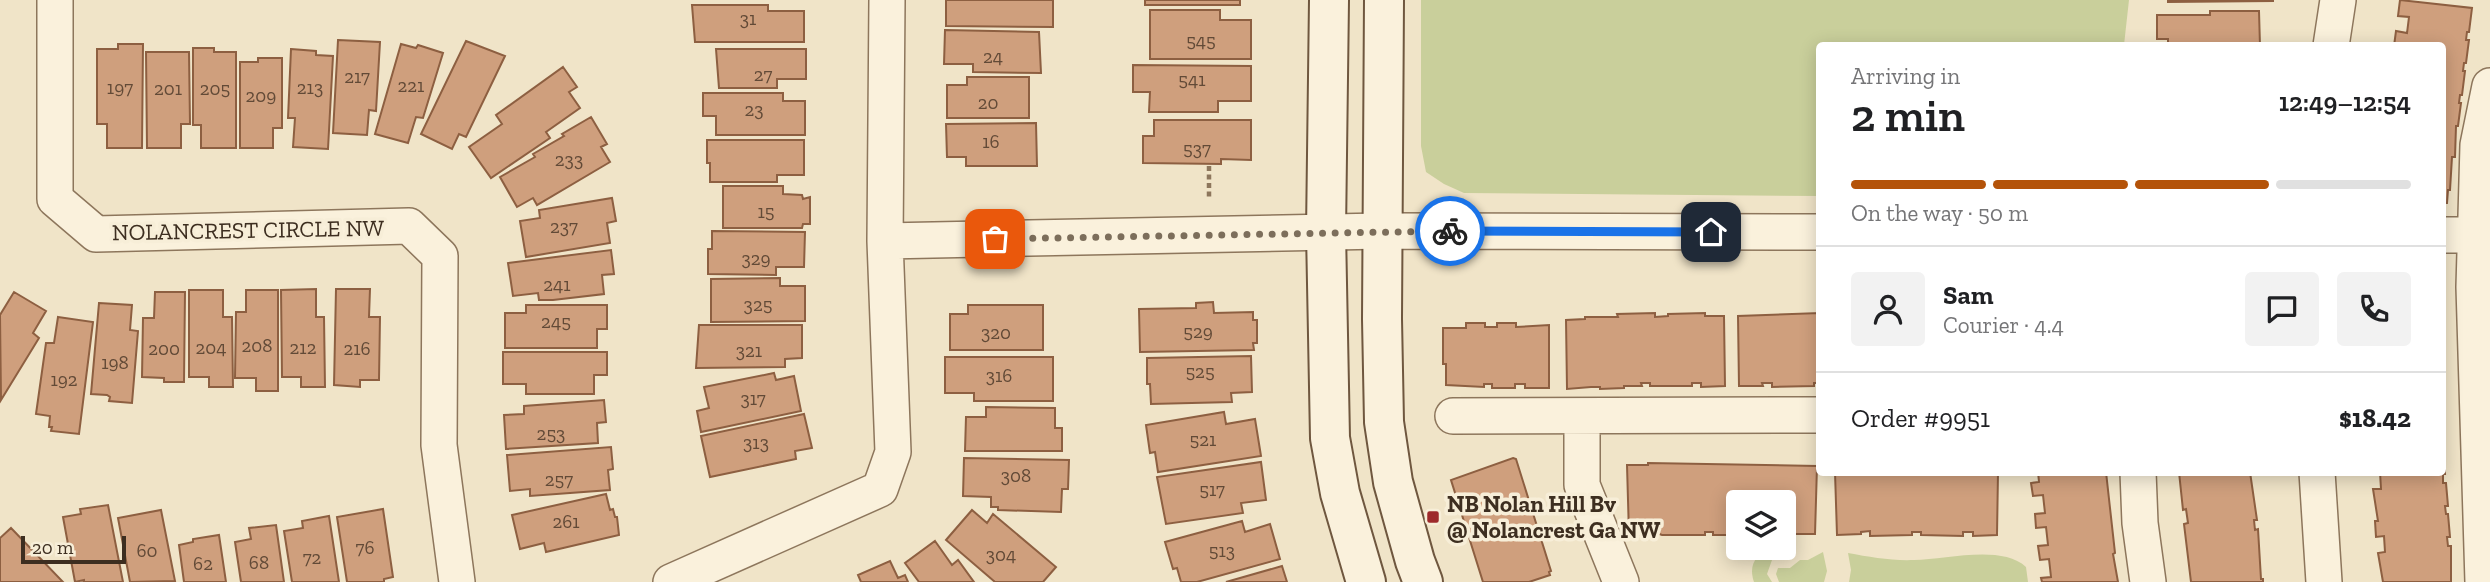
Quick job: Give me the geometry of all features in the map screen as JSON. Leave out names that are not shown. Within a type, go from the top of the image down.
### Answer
[{"type":"street","name":"NOLANCREST CIRCLE NW","points":[[55,0],[55,199],[96,234],[409,226],[440,256],[439,445],[457,582]]},
{"type":"street","points":[[671,582],[880,489],[893,452],[885,241],[887,0]]},
{"type":"street","points":[[1329,0],[1355,231],[1393,482],[1423,582]]},
{"type":"street","points":[[1366,582],[1340,493],[1330,438],[1384,0]]},
{"type":"street","points":[[2332,42],[2337,0]]},
{"type":"street","points":[[2483,582],[2474,287],[2459,235],[2490,86]]},
{"type":"street","points":[[885,241],[1355,231],[1816,232]]},
{"type":"street","points":[[1453,416],[1816,415]]},
{"type":"street","points":[[1582,417],[1582,485],[1621,582]]},
{"type":"street","points":[[2138,476],[2140,523],[2148,582]]},
{"type":"street","points":[[2318,476],[2324,582]]},
{"type":"path","points":[[1209,166],[1209,199]]},
{"type":"green space","points":[[1421,0],[2129,0],[2124,42],[1816,42],[1816,196],[1464,193],[1426,172],[1421,146]]},
{"type":"green space","points":[[1823,552],[1827,571],[1824,582],[1779,582],[1776,574],[1778,568],[1790,568],[1800,560],[1808,560]]},
{"type":"green space","points":[[1848,553],[1906,560],[1972,555],[2002,556],[2026,567],[2028,582],[1849,582],[1851,570]]},
{"type":"green space","points":[[1772,560],[1767,574],[1772,582],[1754,582],[1752,570],[1755,561]]},
{"type":"building","points":[[946,0],[1053,0],[1053,27],[946,26]]},
{"type":"building","points":[[1145,0],[1240,0],[1240,5],[1145,5]]},
{"type":"building","points":[[2273,0],[2273,1],[2168,2]]},
{"type":"building","points":[[2400,0],[2472,8],[2447,203],[2446,42],[2395,42],[2396,31],[2407,33],[2409,17],[2398,16]]},
{"type":"building","points":[[692,5],[768,5],[768,11],[804,11],[804,42],[695,42]]},
{"type":"building","points":[[1150,10],[1220,10],[1220,20],[1251,20],[1251,59],[1150,59]]},
{"type":"building","points":[[2210,11],[2259,11],[2260,42],[2168,42],[2168,39],[2157,39],[2157,15],[2210,15]]},
{"type":"building","points":[[945,30],[1039,32],[1041,73],[973,72],[973,64],[944,64]]},
{"type":"building","points":[[338,40],[380,42],[376,111],[369,110],[367,135],[333,133]]},
{"type":"building","points":[[466,41],[505,56],[466,137],[459,134],[452,149],[421,134]]},
{"type":"building","points":[[118,44],[143,44],[142,148],[107,148],[107,124],[97,124],[97,49],[118,49]]},
{"type":"building","points":[[401,44],[416,48],[418,45],[443,53],[423,118],[416,117],[408,143],[375,134]]},
{"type":"building","points":[[193,48],[236,52],[236,148],[201,148],[201,125],[193,125]]},
{"type":"building","points":[[291,49],[316,51],[316,55],[333,56],[328,149],[293,147],[295,118],[288,118]]},
{"type":"building","points":[[716,49],[806,49],[806,79],[777,79],[777,88],[719,88]]},
{"type":"building","points":[[146,52],[189,52],[190,124],[181,124],[181,148],[147,148]]},
{"type":"building","points":[[258,58],[282,58],[282,128],[273,128],[273,148],[240,148],[240,62],[258,62]]},
{"type":"building","points":[[1133,65],[1251,66],[1251,101],[1218,101],[1218,112],[1149,112],[1150,92],[1133,92]]},
{"type":"building","points":[[563,67],[577,87],[569,92],[580,108],[546,132],[550,138],[491,178],[469,147],[502,124],[496,115]]},
{"type":"building","points":[[967,77],[1029,77],[1029,118],[947,118],[947,85],[967,85]]},
{"type":"building","points":[[703,93],[783,93],[783,101],[805,101],[805,135],[716,135],[716,116],[703,116]]},
{"type":"building","points":[[591,117],[607,144],[601,147],[610,162],[537,205],[533,198],[517,207],[500,177],[535,157],[533,154]]},
{"type":"building","points":[[1154,120],[1251,120],[1251,160],[1221,159],[1221,164],[1143,163],[1143,136],[1154,136]]},
{"type":"building","points":[[1036,123],[1037,166],[966,166],[966,157],[947,157],[946,124]]},
{"type":"building","points":[[707,140],[804,140],[804,175],[777,175],[777,182],[710,182]]},
{"type":"building","points":[[723,186],[783,186],[783,194],[802,195],[803,199],[810,197],[810,224],[803,224],[802,228],[723,228]]},
{"type":"building","points":[[612,198],[616,221],[607,223],[610,243],[526,257],[520,221],[540,218],[539,210]]},
{"type":"building","points":[[712,231],[805,232],[804,267],[776,267],[776,275],[708,274],[708,249],[712,249]]},
{"type":"building","points":[[611,250],[614,274],[602,275],[604,294],[553,300],[539,300],[538,293],[513,296],[508,263]]},
{"type":"building","points":[[780,278],[780,286],[805,286],[805,321],[711,322],[711,279]]},
{"type":"building","points":[[316,289],[316,317],[324,317],[325,387],[301,387],[301,377],[282,377],[281,290]]},
{"type":"building","points":[[336,289],[370,289],[369,317],[380,317],[379,380],[360,380],[360,387],[334,385]]},
{"type":"building","points":[[189,290],[223,290],[223,317],[232,317],[233,387],[209,387],[209,377],[189,377]]},
{"type":"building","points":[[246,290],[278,290],[278,391],[256,391],[256,378],[235,378],[236,312],[246,312]]},
{"type":"building","points":[[14,292],[46,311],[33,333],[39,338],[1,400],[0,315]]},
{"type":"building","points":[[155,292],[185,292],[184,382],[164,382],[164,378],[142,377],[143,318],[154,318]]},
{"type":"building","points":[[1213,302],[1214,313],[1253,312],[1253,320],[1257,320],[1257,343],[1253,343],[1254,350],[1140,352],[1139,309],[1196,308],[1196,303]]},
{"type":"building","points":[[99,303],[132,305],[130,330],[138,331],[132,403],[109,401],[110,397],[107,395],[91,394]]},
{"type":"building","points":[[526,305],[607,305],[607,329],[597,329],[597,348],[505,348],[505,313],[526,313]]},
{"type":"building","points":[[968,305],[1043,305],[1043,350],[950,350],[950,314],[968,314]]},
{"type":"building","points":[[1655,313],[1655,317],[1705,313],[1705,316],[1724,316],[1725,386],[1701,387],[1701,383],[1692,383],[1692,386],[1650,386],[1650,383],[1641,383],[1642,386],[1624,388],[1567,389],[1566,320]]},
{"type":"building","points":[[1816,313],[1814,386],[1772,387],[1772,383],[1762,383],[1763,386],[1739,386],[1738,316]]},
{"type":"building","points":[[58,317],[93,322],[79,434],[51,431],[50,416],[36,414],[46,343],[54,343]]},
{"type":"building","points":[[1466,323],[1485,323],[1485,327],[1497,327],[1497,323],[1516,323],[1516,327],[1549,325],[1549,388],[1525,388],[1525,384],[1515,384],[1515,388],[1492,388],[1492,384],[1484,384],[1484,387],[1446,385],[1443,328],[1466,328]]},
{"type":"building","points":[[699,325],[802,325],[802,358],[785,359],[785,367],[696,368]]},
{"type":"building","points":[[503,352],[607,352],[607,375],[594,375],[594,394],[526,394],[526,384],[503,384]]},
{"type":"building","points":[[1251,356],[1252,392],[1231,393],[1232,402],[1151,404],[1150,384],[1147,384],[1147,358]]},
{"type":"building","points":[[945,357],[1053,357],[1053,401],[974,401],[974,393],[945,393]]},
{"type":"building","points":[[774,373],[776,380],[794,376],[801,411],[701,432],[697,411],[709,408],[704,387]]},
{"type":"building","points":[[604,400],[606,422],[597,423],[598,443],[506,449],[504,415],[524,414],[524,406]]},
{"type":"building","points":[[986,407],[1055,408],[1055,428],[1062,428],[1062,451],[965,451],[966,417],[986,417]]},
{"type":"building","points":[[1224,412],[1226,424],[1255,419],[1261,456],[1158,472],[1155,452],[1150,453],[1146,425]]},
{"type":"building","points":[[804,414],[812,448],[795,451],[796,459],[710,477],[701,436]]},
{"type":"building","points":[[611,447],[613,469],[608,470],[610,490],[530,496],[530,489],[510,491],[507,455]]},
{"type":"building","points":[[964,458],[1069,460],[1068,489],[1062,489],[1061,512],[998,510],[998,507],[991,507],[991,497],[963,496]]},
{"type":"building","points":[[1516,459],[1551,571],[1550,575],[1529,582],[1483,582],[1451,480]]},
{"type":"building","points":[[1261,462],[1266,500],[1241,503],[1243,513],[1166,524],[1157,477]]},
{"type":"building","points":[[1648,463],[1816,466],[1815,534],[1796,534],[1796,490],[1726,490],[1726,535],[1705,532],[1705,535],[1662,535],[1654,532],[1654,535],[1629,535],[1627,465]]},
{"type":"building","points":[[1835,476],[1998,476],[1997,535],[1973,536],[1973,532],[1963,532],[1963,536],[1921,535],[1921,532],[1912,532],[1912,535],[1870,536],[1870,531],[1837,535]]},
{"type":"building","points":[[2038,476],[2106,476],[2118,582],[2042,582],[2041,578],[2051,577],[2049,559],[2040,560],[2038,546],[2048,545],[2046,527],[2036,528],[2035,514],[2045,513],[2043,495],[2033,496],[2031,483],[2039,482]]},
{"type":"building","points":[[2179,476],[2251,476],[2263,582],[2191,582],[2184,524],[2188,523],[2186,509],[2183,510]]},
{"type":"building","points":[[2380,476],[2443,476],[2448,506],[2445,506],[2450,537],[2447,537],[2448,546],[2451,546],[2451,582],[2383,582],[2378,553],[2385,552],[2384,536],[2376,537],[2375,521],[2378,521],[2373,489],[2381,489]]},
{"type":"building","points":[[606,494],[610,510],[613,509],[617,517],[619,535],[546,552],[544,543],[520,549],[512,515]]},
{"type":"building","points":[[108,505],[123,582],[75,582],[63,517],[81,514],[80,509]]},
{"type":"building","points":[[383,509],[393,577],[384,579],[384,582],[347,582],[337,517]]},
{"type":"building","points":[[161,510],[175,581],[130,582],[118,518]]},
{"type":"building","points":[[972,510],[987,523],[993,514],[1056,567],[1043,582],[995,582],[946,540]]},
{"type":"building","points":[[329,516],[339,582],[292,582],[284,531],[303,528],[302,521]]},
{"type":"building","points":[[1242,521],[1245,532],[1270,524],[1280,559],[1197,582],[1181,582],[1177,568],[1173,569],[1165,542]]},
{"type":"building","points":[[276,525],[284,582],[241,582],[235,542],[251,539],[249,528]]},
{"type":"building","points":[[11,528],[63,582],[0,582],[0,538]]},
{"type":"building","points":[[219,535],[226,582],[184,582],[179,545],[193,542],[193,539]]},
{"type":"building","points":[[935,541],[952,565],[958,560],[974,582],[919,582],[905,563]]},
{"type":"building","points":[[890,561],[898,578],[905,575],[908,582],[861,582],[858,575]]},
{"type":"building","points":[[1282,566],[1287,582],[1226,582]]},
{"type":"way so far","points":[[995,239],[1382,230],[1450,231]]},
{"type":"place","name":"NB Nolan Hill Bv @ Nolancrest Ga NW","points":[[1433,517]]},
{"type":"route","points":[[1450,231],[1711,232]]}]
